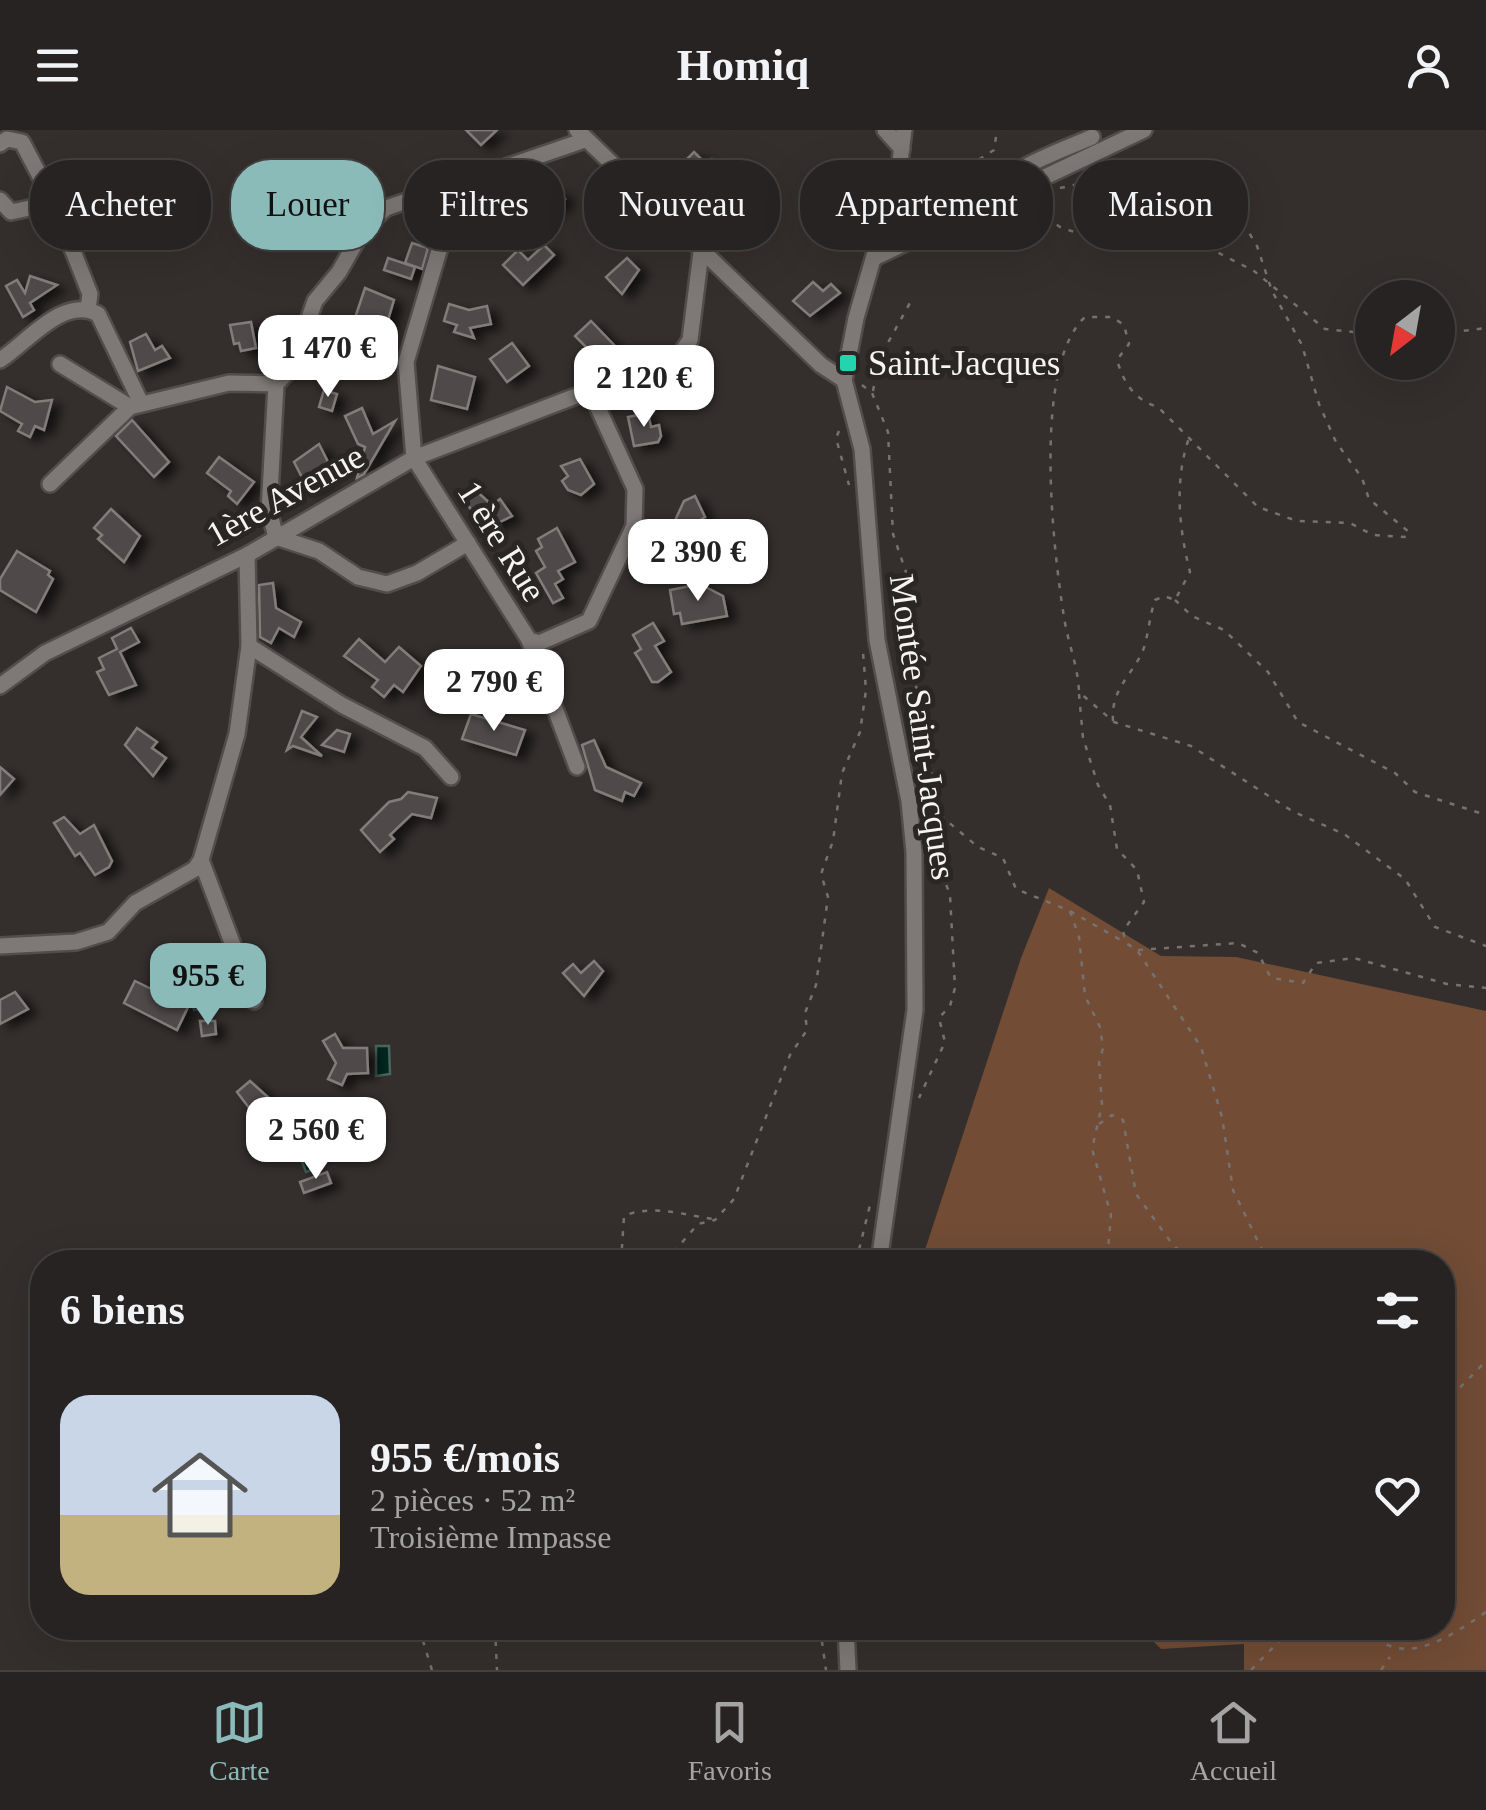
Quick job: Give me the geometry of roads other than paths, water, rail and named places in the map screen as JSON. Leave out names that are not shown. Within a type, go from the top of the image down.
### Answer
[{"type":"street","points":[[885,130],[902,149]]},
{"type":"street","points":[[514,160],[581,135],[821,365],[844,380],[856,318],[899,169],[904,130]]},
{"type":"street","points":[[1053,174],[1144,130]]},
{"type":"street","points":[[1043,160],[1092,137]]},
{"type":"street","points":[[0,144],[7,139],[22,142],[31,160]]},
{"type":"street","points":[[0,200],[11,212],[30,208]]},
{"type":"street","points":[[404,201],[386,208],[364,228],[339,272],[315,301],[291,369],[276,384],[269,511],[276,537],[319,550],[358,576],[387,584],[417,573],[468,543]]},
{"type":"street","points":[[73,250],[90,294],[88,309]]},
{"type":"street","points":[[414,458],[406,362],[439,250]]},
{"type":"street","points":[[876,257],[891,250]]},
{"type":"street","name":"1ère Avenue","points":[[0,686],[45,654],[248,555],[414,458],[589,388],[678,358],[690,340],[701,252]]},
{"type":"street","points":[[0,360],[38,328],[72,311],[88,309],[98,314],[136,405]]},
{"type":"street","points":[[60,364],[136,405]]},
{"type":"street","name":"Montée Saint-Jacques","points":[[844,380],[862,449],[877,640],[909,801],[915,870],[915,1010],[881,1250]]},
{"type":"street","points":[[50,484],[136,405],[229,383],[276,384]]},
{"type":"street","name":"1 ère Rue","points":[[414,458],[529,640],[538,643],[589,621],[634,526],[635,489],[589,388]]},
{"type":"street","points":[[0,946],[76,942],[108,932],[135,903],[195,869],[201,860],[237,734],[248,646],[248,555]]},
{"type":"street","points":[[529,640],[577,767]]},
{"type":"street","points":[[248,646],[342,705],[425,748],[451,777]]},
{"type":"street","points":[[201,860],[254,1001]]},
{"type":"street","points":[[847,1640],[848,1670]]},
{"type":"place","name":"Saint-Jacques","points":[[848,363]]}]
